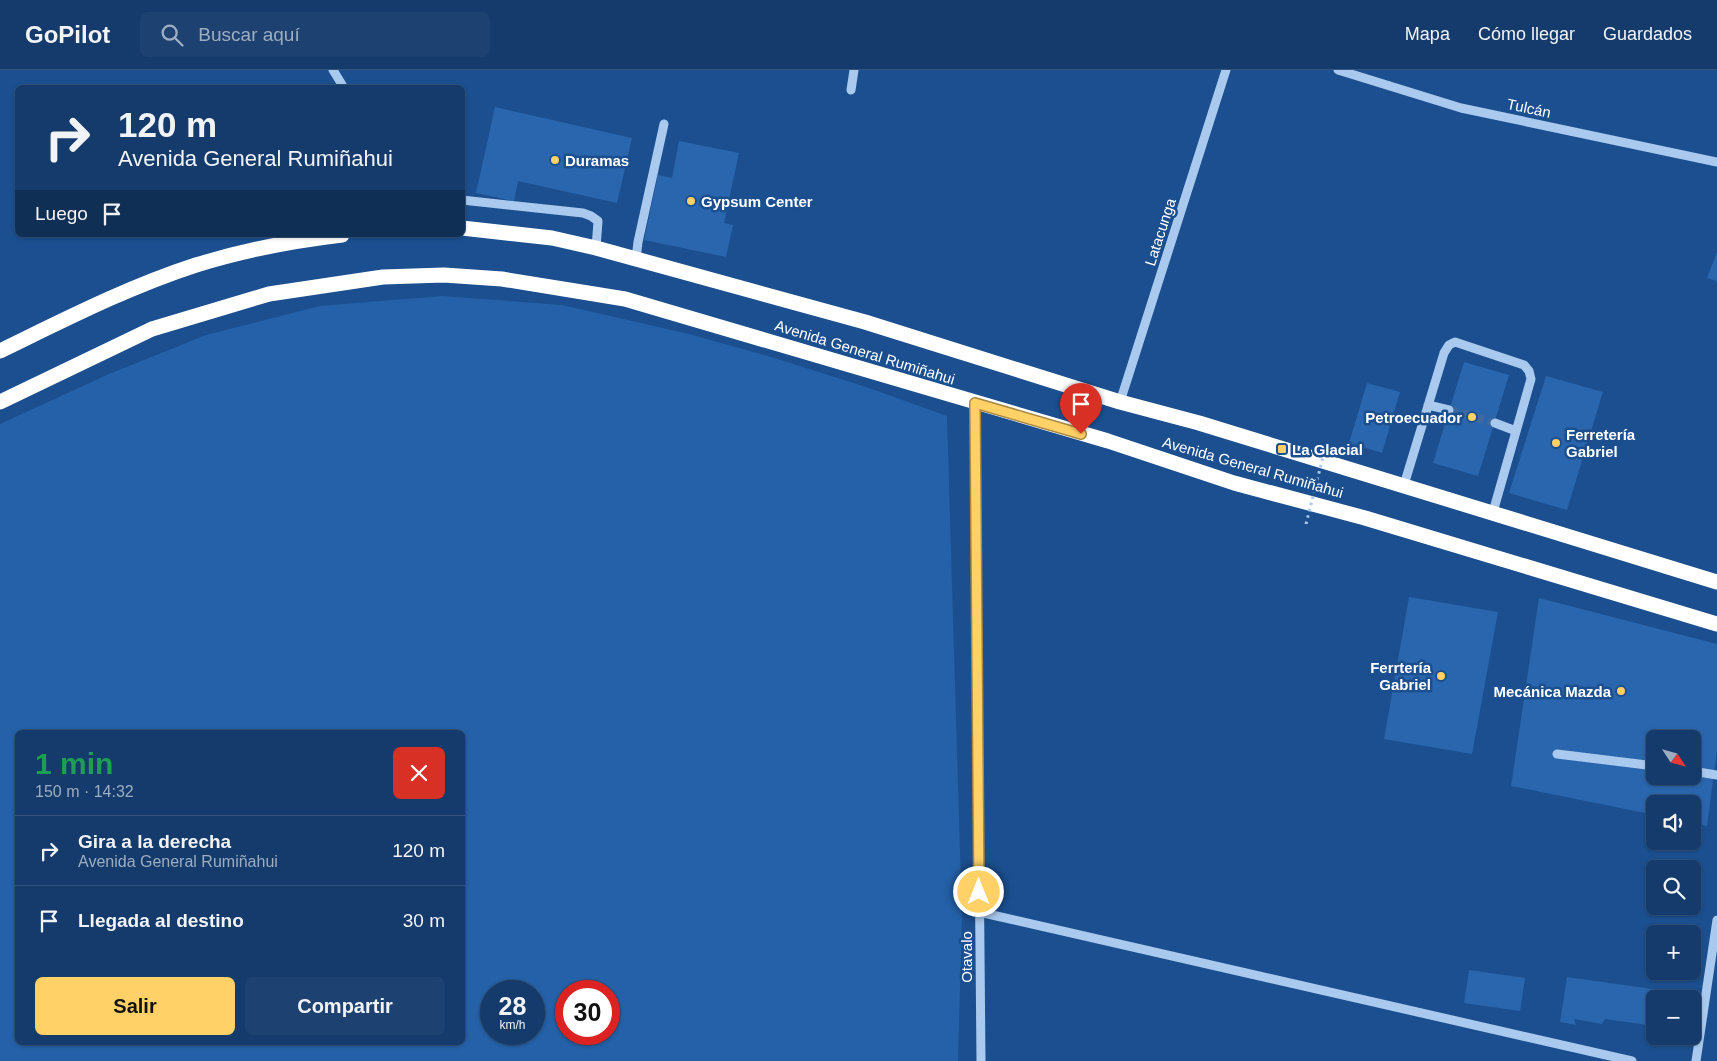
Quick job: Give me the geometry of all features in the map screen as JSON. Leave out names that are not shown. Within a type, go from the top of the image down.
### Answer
[{"type":"highway","name":"Avenida General Rumiñahui","points":[[465,228],[552,238],[596,248],[865,322],[1120,402],[1199,423],[1717,582]]},
{"type":"highway","points":[[0,351],[124,293],[196,265],[285,242],[326,237]]},
{"type":"highway","name":"Avenida General Rumiñahui","points":[[0,402],[152,330],[269,294],[383,277],[444,274],[546,284],[625,299],[1108,441],[1234,483],[1365,518],[1717,624]]},
{"type":"street","points":[[334,70],[342,85]]},
{"type":"street","points":[[851,90],[854,70]]},
{"type":"street","name":"Latacunga","points":[[1120,402],[1226,70]]},
{"type":"street","name":"Tulcán","points":[[1338,70],[1461,108],[1717,162]]},
{"type":"street","points":[[636,259],[664,124]]},
{"type":"street","points":[[465,200],[591,216],[598,221],[596,248]]},
{"type":"street","points":[[1404,485],[1444,353],[1448,345],[1455,342],[1524,365],[1529,371],[1531,379],[1493,512]]},
{"type":"street","name":"Otavalo","points":[[975,403],[981,1061]]},
{"type":"street","points":[[1428,405],[1449,410]]},
{"type":"street","points":[[1495,423],[1516,431]]},
{"type":"street","points":[[1556,754],[1646,765]]},
{"type":"street","points":[[1701,772],[1717,775]]},
{"type":"street","points":[[979,912],[1632,1061]]},
{"type":"street","points":[[1696,1061],[1717,920]]},
{"type":"path","points":[[1306,524],[1325,449]]},
{"type":"shaded area","points":[[442,296],[562,305],[689,334],[768,356],[869,388],[947,416],[962,918],[958,1061],[0,1061],[0,424],[109,374],[206,335],[320,306]]},
{"type":"building","name":"Duramas","points":[[495,107],[632,138],[617,203],[518,181],[514,201],[476,193]]},
{"type":"building","name":"Gypsum Center","points":[[679,141],[739,153],[724,223],[733,225],[726,257],[644,240],[658,175],[672,178]]},
{"type":"building","points":[[1717,252],[1717,281],[1707,278]]},
{"type":"building","name":"Petroecuador","points":[[1464,362],[1509,375],[1478,476],[1433,463]]},
{"type":"building","name":"Ferretería Gabriel","points":[[1546,376],[1603,392],[1567,510],[1509,493]]},
{"type":"building","points":[[1367,383],[1400,392],[1382,453],[1349,443]]},
{"type":"building","name":"Ferrtería Gabriel","points":[[1409,597],[1498,612],[1472,754],[1384,739]]},
{"type":"building","name":"Mecánica Mazda","points":[[1539,598],[1717,644],[1717,751],[1707,826],[1701,825],[1701,795],[1646,795],[1646,813],[1511,786]]},
{"type":"building","points":[[1469,970],[1525,978],[1520,1011],[1464,1003]]},
{"type":"building","points":[[1567,977],[1660,990],[1646,990],[1646,1025],[1605,1019],[1602,1024],[1574,1019],[1576,1025],[1560,1022]]},
{"type":"tunnel","points":[[1449,410],[1495,423]]},
{"type":"place","name":"Duramas","points":[[555,160]]},
{"type":"place","name":"Gypsum Center","points":[[691,201]]},
{"type":"place","name":"Petroecuador","points":[[1472,417]]},
{"type":"place","name":"Ferretería Gabriel","points":[[1556,443]]},
{"type":"place","name":"La Glacial","points":[[1282,449]]},
{"type":"place","name":"Ferrtería Gabriel","points":[[1441,676]]},
{"type":"place","name":"Mecánica Mazda","points":[[1621,691]]},
{"type":"route","points":[[979,892],[975,403],[1081,434]]}]
